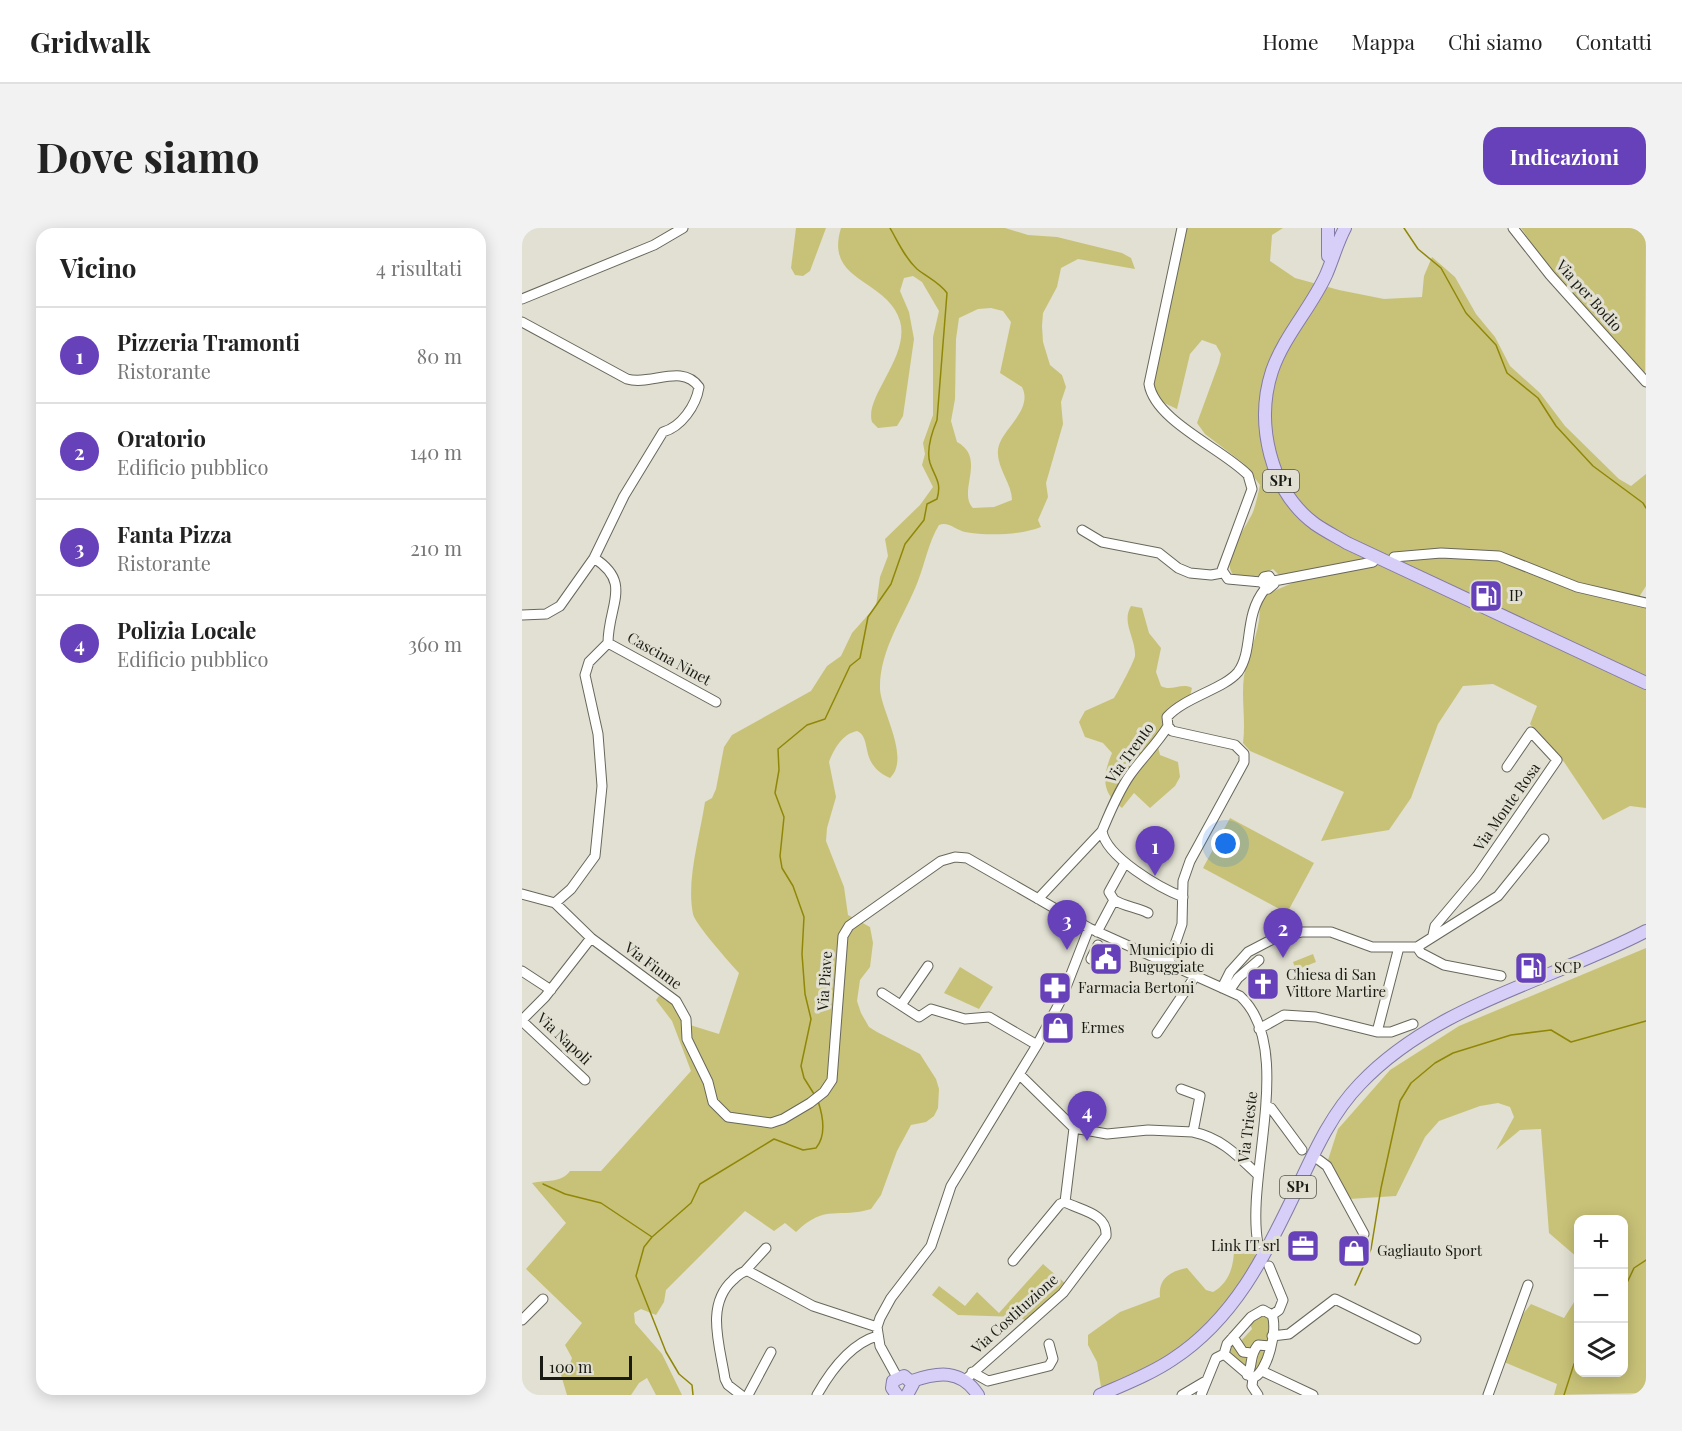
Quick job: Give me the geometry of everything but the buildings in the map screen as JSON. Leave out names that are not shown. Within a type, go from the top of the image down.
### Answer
[{"type":"main road","points":[[1326,275],[1328,228]]},
{"type":"main road","name":"SP1","points":[[1341,232],[1326,275],[1272,370],[1265,401],[1265,431],[1272,462],[1289,496],[1315,524],[1347,543],[1646,683]]},
{"type":"main road","name":"SP1","points":[[1100,1395],[1173,1359],[1204,1334],[1230,1308],[1251,1279],[1319,1142],[1338,1110],[1382,1063],[1407,1042],[1441,1023],[1646,932]]},
{"type":"main road","points":[[897,1395],[892,1385],[897,1377],[904,1376],[912,1381],[946,1373],[969,1376],[978,1395]]},
{"type":"main road","points":[[907,1395],[913,1388],[912,1381]]},
{"type":"street","points":[[522,299],[654,245],[683,228]]},
{"type":"street","points":[[1182,228],[1149,384],[1155,400],[1163,410],[1243,470],[1251,482],[1249,500],[1222,566],[1222,573],[1228,579],[1236,582],[1263,586],[1266,576],[1274,580],[1373,562]]},
{"type":"street","name":"Via per Bodio","points":[[1513,228],[1550,275],[1646,382]]},
{"type":"street","points":[[522,322],[627,379],[639,382],[669,376],[685,377],[694,380],[699,387],[697,399],[675,429],[663,432],[624,496],[594,558],[554,611],[522,615]]},
{"type":"street","points":[[1082,530],[1102,542],[1159,553],[1183,571],[1203,575],[1222,573]]},
{"type":"street","points":[[1394,557],[1441,553],[1499,556],[1577,587],[1646,603]]},
{"type":"street","points":[[555,903],[570,889],[595,856],[602,786],[598,734],[585,675],[589,662],[608,643],[608,624],[618,586],[614,577],[594,558]]},
{"type":"street","name":"Via Trento","points":[[1038,900],[1102,831],[1116,798],[1131,775],[1154,749],[1168,726],[1167,717],[1175,707],[1236,675],[1242,665],[1252,610],[1263,586]]},
{"type":"street","name":"Cascina Ninet","points":[[608,643],[716,702]]},
{"type":"street","points":[[1168,726],[1172,731],[1235,745],[1244,753],[1244,762],[1190,861],[1183,881],[1182,924],[1169,962]]},
{"type":"street","name":"Via Monte Rosa","points":[[1432,935],[1435,926],[1477,876],[1557,760],[1531,732],[1507,767]]},
{"type":"street","points":[[1102,831],[1105,839],[1125,863],[1165,890],[1183,897]]},
{"type":"street","name":"Via Monte Rosa","points":[[1417,947],[1432,935],[1498,896],[1544,839]]},
{"type":"street","name":"Via Trieste","points":[[955,857],[967,858],[1093,930],[1169,962],[1226,989],[1248,1003],[1259,1029],[1267,1075],[1266,1106],[1257,1174],[1258,1244]]},
{"type":"street","name":"Via Piave","points":[[824,1092],[832,1080],[834,1065],[843,936],[849,926],[941,861],[955,857]]},
{"type":"street","points":[[1125,863],[1108,891],[1114,900],[1127,908],[1138,908],[1148,913]]},
{"type":"street","name":"Via Fiume","points":[[522,894],[555,903],[591,938],[680,1006],[686,1019],[689,1046],[708,1082],[713,1102],[728,1117],[749,1122],[771,1123],[810,1103],[824,1092]]},
{"type":"street","points":[[817,1395],[842,1360],[877,1332],[891,1298],[931,1246],[958,1172],[1020,1075],[1061,1000],[1082,946],[1114,900]]},
{"type":"street","points":[[1226,989],[1230,972],[1248,952],[1266,942],[1302,932],[1331,932],[1372,947],[1417,947],[1421,953],[1444,965],[1501,976]]},
{"type":"street","points":[[522,1020],[551,990],[591,938]]},
{"type":"street","points":[[1082,946],[1094,952]]},
{"type":"street","points":[[1377,1032],[1399,948]]},
{"type":"street","points":[[1226,989],[1258,960]]},
{"type":"street","points":[[901,1005],[928,966]]},
{"type":"street","points":[[522,971],[551,990]]},
{"type":"street","points":[[1157,1033],[1196,975]]},
{"type":"street","points":[[882,993],[919,1017],[931,1009],[965,1019],[989,1017],[1037,1045]]},
{"type":"street","points":[[1259,1029],[1284,1015],[1316,1017],[1377,1032],[1391,1032],[1413,1024]]},
{"type":"street","name":"Via Napoli","points":[[522,1020],[585,1080]]},
{"type":"street","points":[[1020,1075],[1074,1128],[1107,1134],[1148,1130],[1193,1132],[1211,1136],[1226,1145],[1257,1174]]},
{"type":"street","points":[[1182,1089],[1200,1096],[1193,1132]]},
{"type":"street","points":[[1266,1106],[1271,1108],[1302,1150]]},
{"type":"street","points":[[1013,1261],[1060,1204],[1065,1202],[1074,1128]]},
{"type":"street","points":[[1319,1160],[1327,1166],[1364,1234]]},
{"type":"street","name":"Via Costituzione","points":[[969,1376],[1063,1293],[1106,1236],[1105,1226],[1090,1211],[1065,1202]]},
{"type":"street","points":[[741,1395],[728,1385],[725,1379],[716,1311],[722,1292],[766,1248]]},
{"type":"street","points":[[1269,1266],[1283,1300],[1279,1310],[1272,1315]]},
{"type":"street","points":[[745,1271],[813,1306],[877,1332],[897,1377]]},
{"type":"street","points":[[1488,1395],[1528,1285]]},
{"type":"street","points":[[522,1320],[543,1299]]},
{"type":"street","points":[[1272,1336],[1289,1334],[1335,1299],[1416,1339]]},
{"type":"street","points":[[1250,1376],[1224,1354],[1224,1348],[1259,1311],[1272,1315],[1274,1324],[1262,1371]]},
{"type":"street","points":[[1233,1337],[1243,1352],[1251,1353]]},
{"type":"street","name":"Via Costituzione","points":[[969,1376],[988,1381],[1049,1366],[1053,1359],[1049,1344]]},
{"type":"street","points":[[1258,1395],[1252,1386],[1250,1376],[1251,1353],[1258,1345],[1270,1346]]},
{"type":"street","points":[[748,1395],[771,1352]]},
{"type":"street","points":[[1201,1395],[1212,1363],[1224,1354]]},
{"type":"street","points":[[1250,1376],[1262,1371],[1313,1395]]},
{"type":"street","points":[[1182,1395],[1204,1382]]},
{"type":"shaded area","points":[[796,228],[826,228],[810,271],[803,276],[795,275],[791,268]]},
{"type":"shaded area","points":[[841,228],[1005,228],[1028,235],[1057,237],[1122,253],[1131,258],[1135,269],[1078,259],[1061,268],[1057,287],[1043,313],[1043,342],[1050,365],[1062,375],[1066,387],[1061,402],[1063,424],[1046,483],[1048,497],[1038,520],[1041,527],[1024,532],[993,534],[965,532],[949,525],[939,525],[913,594],[888,647],[881,675],[880,689],[896,747],[896,769],[890,778],[880,772],[870,759],[862,734],[857,731],[843,739],[836,747],[829,762],[836,797],[827,828],[826,841],[844,887],[848,915],[870,927],[873,943],[870,967],[860,980],[857,1001],[869,1027],[920,1054],[936,1079],[939,1089],[938,1108],[934,1116],[926,1122],[911,1125],[897,1151],[881,1195],[871,1209],[824,1215],[807,1223],[796,1232],[785,1223],[774,1231],[745,1211],[666,1290],[664,1302],[656,1315],[641,1309],[634,1313],[635,1323],[662,1354],[682,1395],[656,1395],[647,1378],[639,1383],[631,1395],[567,1395],[561,1375],[568,1369],[572,1358],[565,1345],[582,1323],[526,1269],[566,1223],[532,1183],[563,1178],[570,1171],[601,1171],[691,1071],[672,1021],[656,1000],[659,996],[681,1000],[690,1025],[719,1034],[739,973],[713,944],[695,919],[691,887],[705,802],[712,798],[716,789],[724,747],[732,735],[811,691],[827,666],[841,656],[852,633],[876,606],[880,577],[888,556],[885,539],[920,505],[933,487],[922,465],[925,454],[923,443],[933,415],[933,337],[939,311],[922,282],[913,276],[904,278],[900,291],[909,312],[914,339],[903,416],[897,426],[878,428],[872,422],[871,412],[899,348],[900,321],[893,307],[883,296],[849,270],[841,260],[838,246]],"holes":[[[991,308],[1003,311],[1011,322],[1000,373],[1022,387],[1024,395],[1021,410],[1002,438],[998,452],[1000,466],[1009,486],[1012,500],[994,507],[973,508],[968,493],[970,457],[966,449],[957,442],[951,421],[955,399],[956,339],[959,318],[978,309]]]},
{"type":"shaded area","points":[[1186,228],[1283,228],[1272,235],[1270,261],[1295,278],[1384,299],[1422,297],[1424,276],[1432,257],[1455,277],[1476,314],[1495,337],[1510,366],[1540,393],[1565,426],[1619,479],[1631,486],[1646,474],[1646,586],[1634,605],[1646,608],[1646,808],[1630,806],[1603,820],[1564,762],[1530,724],[1537,706],[1493,684],[1463,686],[1438,724],[1411,798],[1389,830],[1321,841],[1344,792],[1250,751],[1243,743],[1244,676],[1259,621],[1259,602],[1267,594],[1299,580],[1303,571],[1280,576],[1273,569],[1244,579],[1234,575],[1230,569],[1232,553],[1253,512],[1260,485],[1243,463],[1205,434],[1197,423],[1219,363],[1221,354],[1216,345],[1202,340],[1190,354],[1177,409],[1160,401],[1153,387]]},
{"type":"shaded area","points":[[1521,228],[1640,228],[1646,238],[1645,373],[1552,272]]},
{"type":"shaded area","points":[[1131,606],[1142,608],[1149,633],[1161,648],[1156,672],[1161,686],[1192,688],[1190,696],[1167,711],[1158,747],[1160,755],[1178,762],[1180,777],[1175,786],[1150,808],[1134,793],[1122,808],[1110,796],[1105,776],[1112,753],[1103,743],[1085,737],[1079,722],[1085,711],[1114,698],[1132,664],[1135,649],[1128,625],[1128,612]]},
{"type":"shaded area","points":[[1230,818],[1314,863],[1287,913],[1203,868]]},
{"type":"shaded area","points":[[1646,948],[1646,1393],[1554,1395],[1557,1384],[1504,1362],[1519,1319],[1531,1304],[1564,1318],[1574,1302],[1574,1377],[1628,1377],[1628,1215],[1574,1215],[1574,1255],[1549,1233],[1541,1129],[1520,1130],[1496,1150],[1514,1117],[1510,1107],[1498,1103],[1480,1106],[1439,1121],[1425,1137],[1396,1196],[1349,1199],[1328,1160],[1338,1129],[1390,1070],[1459,1026]]},
{"type":"shaded area","points":[[1313,954],[1316,962],[1296,970],[1293,962]]},
{"type":"shaded area","points":[[960,967],[993,987],[979,1009],[944,993]]},
{"type":"shaded area","points":[[1234,1249],[1254,1251],[1256,1260],[1209,1322],[1167,1357],[1134,1374],[1101,1387],[1097,1362],[1088,1345],[1088,1335],[1120,1312],[1160,1297],[1163,1281],[1175,1271],[1187,1268],[1206,1290],[1213,1292],[1230,1274]]},
{"type":"shaded area","points":[[1043,1264],[1066,1284],[1026,1321],[1020,1317],[958,1315],[932,1295],[939,1286],[965,1306],[977,1292],[999,1313]]},
{"type":"shaded area","points":[[1266,1315],[1272,1324],[1261,1370],[1250,1374],[1228,1352],[1229,1345],[1239,1343],[1252,1329],[1249,1322],[1256,1316]]},
{"type":"waterway","points":[[814,1094],[804,1078],[801,1066],[811,1019],[805,994],[802,954],[804,917],[793,886],[782,868],[780,856],[784,817],[775,793],[779,770],[778,749],[807,725],[825,719],[850,666],[860,658],[868,617],[891,584],[905,544],[924,520],[927,504],[937,499],[938,493],[938,484],[930,463],[929,447],[937,420],[947,293],[913,265],[890,228]]},
{"type":"waterway","points":[[1404,228],[1418,249],[1441,268],[1466,313],[1496,345],[1507,373],[1538,398],[1556,426],[1593,466],[1643,503],[1646,508]]},
{"type":"waterway","points":[[1643,228],[1646,233]]},
{"type":"waterway","points":[[1355,1285],[1371,1249],[1381,1188],[1400,1101],[1411,1083],[1435,1063],[1453,1053],[1511,1035],[1551,1030],[1571,1042],[1646,1021]]},
{"type":"waterway","points":[[543,1184],[565,1194],[601,1203],[652,1237],[691,1203],[700,1184],[774,1139],[803,1150],[816,1148],[823,1131],[818,1101]]},
{"type":"waterway","points":[[652,1237],[644,1247],[636,1276],[666,1352],[679,1374],[692,1385],[693,1395]]},
{"type":"waterway","points":[[1628,1281],[1634,1268],[1646,1260]]},
{"type":"waterway","points":[[1564,1395],[1574,1364]]},
{"type":"place","name":"IP","points":[[1486,596]]},
{"type":"place","name":"Pizzeria Tramonti","points":[[1155,876]]},
{"type":"place","name":"Fanta Pizza","points":[[1067,950]]},
{"type":"place","name":"Oratorio","points":[[1283,958]]},
{"type":"place","name":"Municipio di Buguggiate","points":[[1106,959]]},
{"type":"place","name":"SCP","points":[[1531,968]]},
{"type":"place","name":"Chiesa di San Vittore Martire","points":[[1263,984]]},
{"type":"place","name":"Farmacia Bertoni","points":[[1055,988]]},
{"type":"place","name":"Ermes","points":[[1058,1028]]},
{"type":"place","name":"Polizia Locale","points":[[1087,1141]]},
{"type":"place","name":"Link IT srl","points":[[1303,1246]]},
{"type":"place","name":"Gagliauto Sport","points":[[1354,1251]]}]
